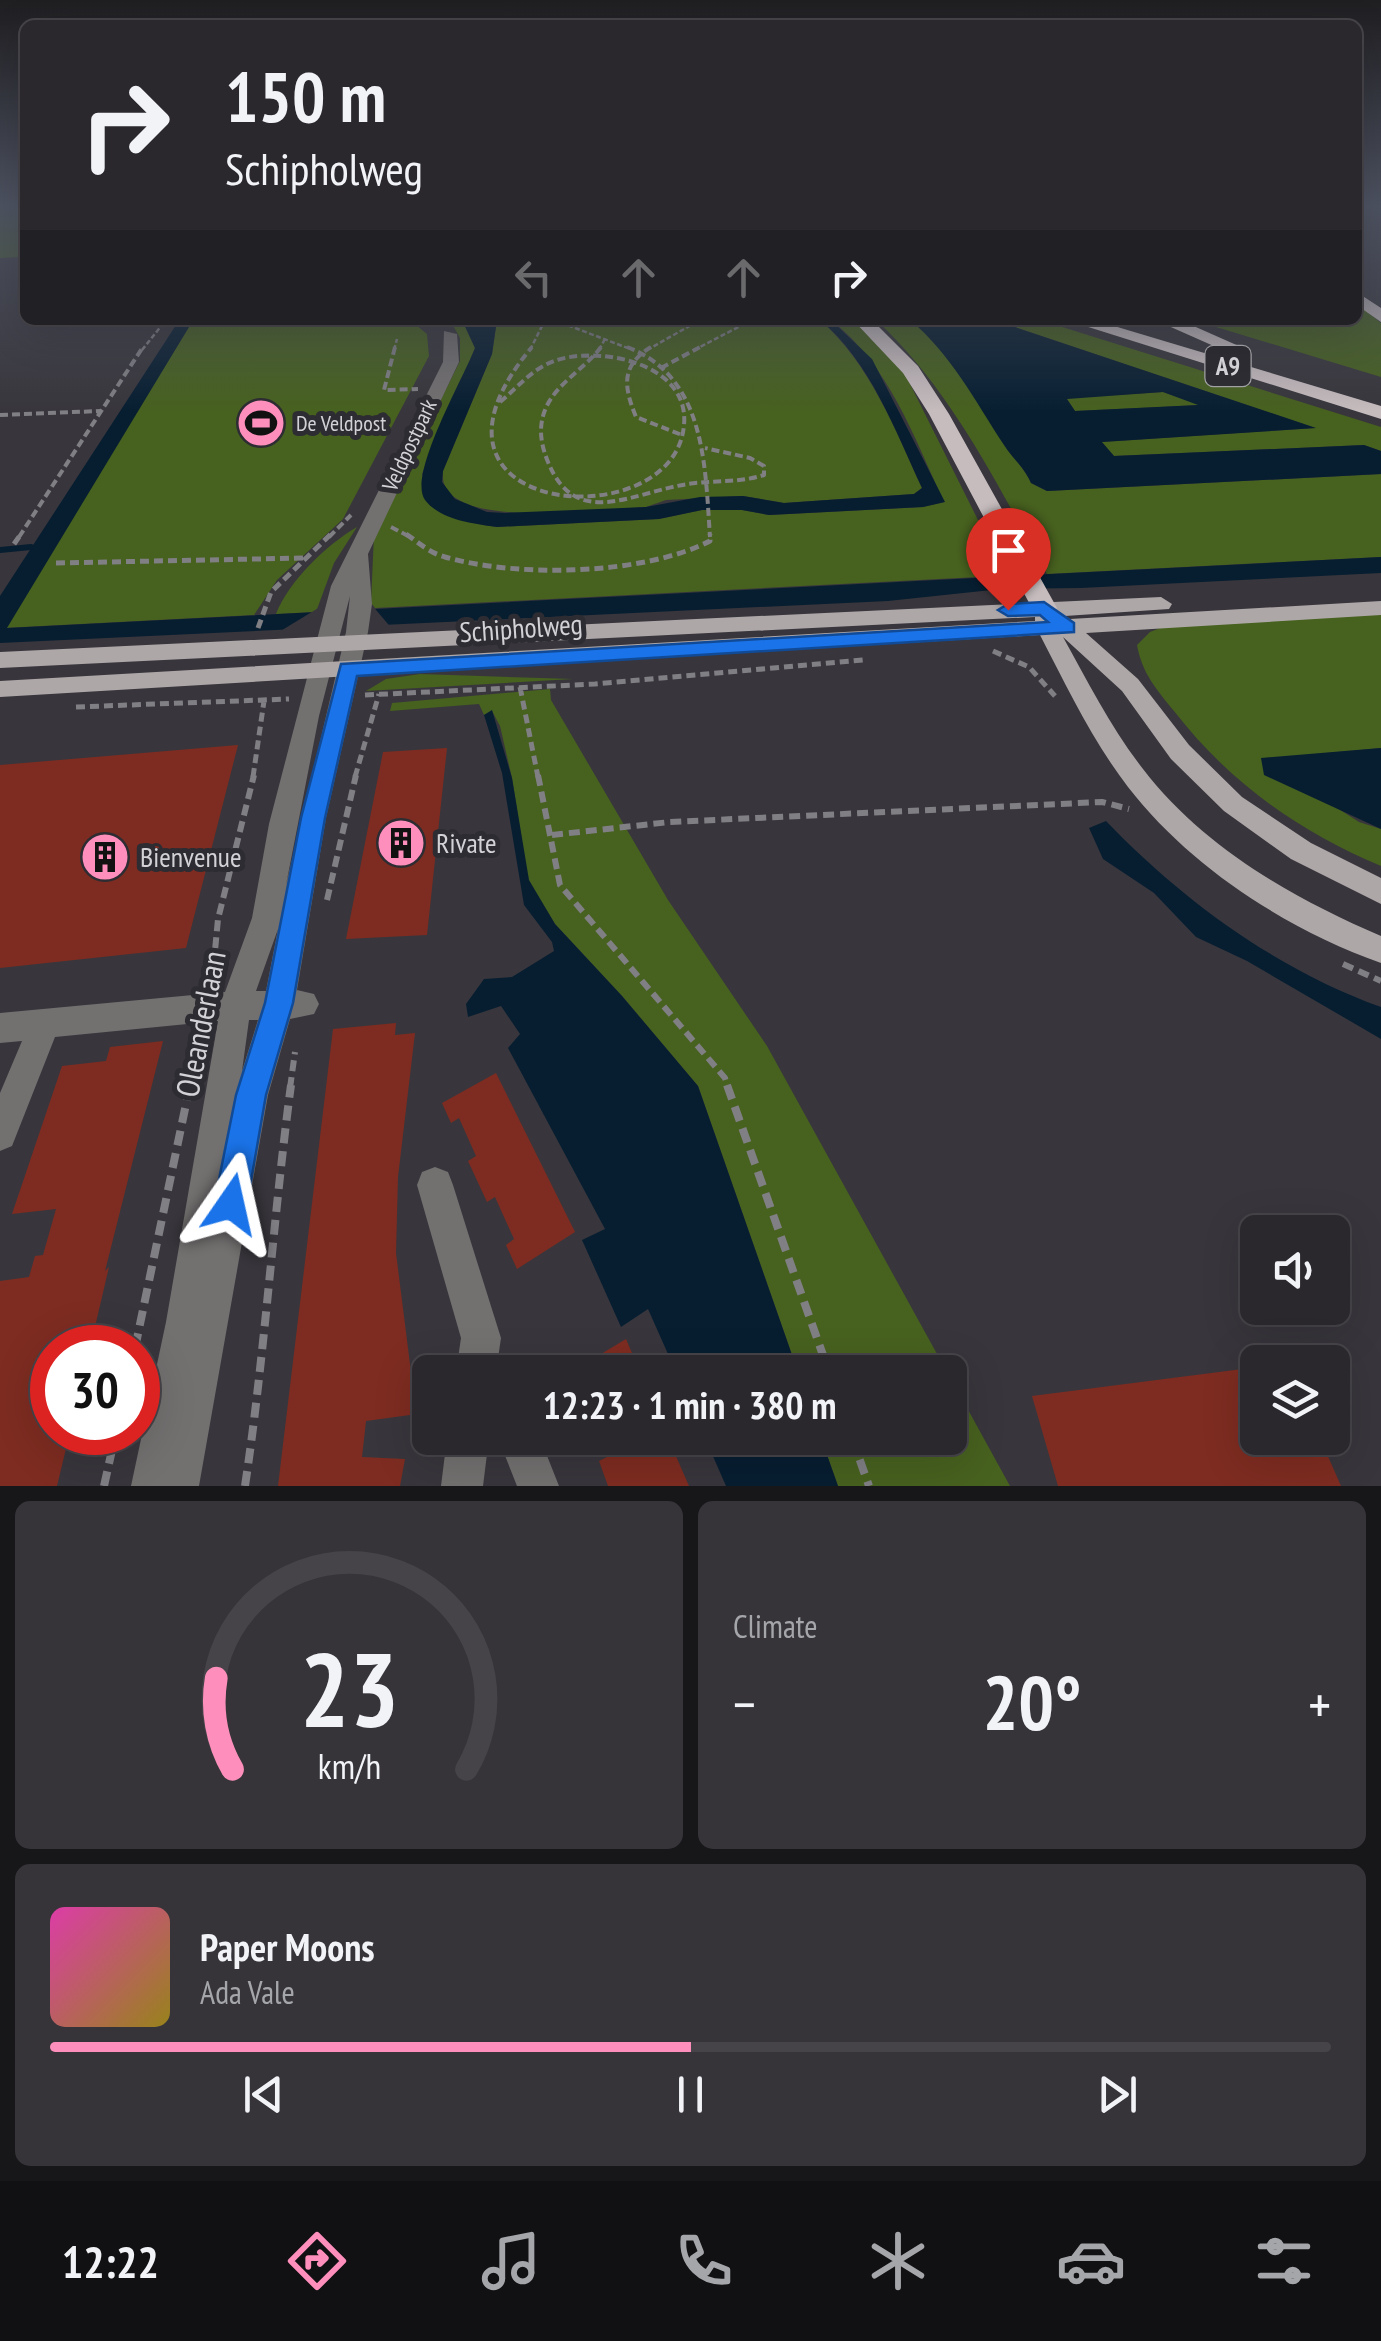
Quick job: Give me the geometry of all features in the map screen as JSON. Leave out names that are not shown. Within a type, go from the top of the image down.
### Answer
[{"type":"highway","points":[[867,325],[910,370],[1050,616]]},
{"type":"highway","name":"A9","points":[[1091,325],[1381,414]]},
{"type":"highway","name":"A9","points":[[1159,325],[1381,392]]},
{"type":"highway","name":"A9","points":[[1177,325],[1232,347]]},
{"type":"main road","name":"Schipholweg","points":[[0,689],[348,670],[1381,593]]},
{"type":"main road","name":"Schipholweg","points":[[0,660],[330,638],[1050,616],[1142,622],[1381,608]]},
{"type":"main road","points":[[1050,616],[1130,685],[1180,752],[1233,804],[1301,852],[1381,892]]},
{"type":"main road","points":[[1050,616],[1118,752],[1168,815],[1227,864],[1277,898],[1381,950]]},
{"type":"main road","points":[[1130,685],[1124,643],[1142,622]]},
{"type":"street","name":"Veldpostpark","points":[[330,638],[342,586],[451,362],[449,334]]},
{"type":"street","name":"Veldpostpark","points":[[348,670],[362,604],[359,556]]},
{"type":"street","name":"Oleanderlaan","points":[[152,1486],[184,1322],[221,1006],[267,918],[286,806],[330,638]]},
{"type":"street","points":[[178,1486],[251,1095],[291,1003],[313,818],[348,670]]},
{"type":"street","points":[[0,1028],[221,1006],[291,1003]]},
{"type":"street","points":[[0,1134],[44,1024]]},
{"type":"street","points":[[435,1186],[482,1355]]},
{"type":"street","points":[[462,1486],[466,1455]]},
{"type":"street","points":[[526,1455],[538,1486]]},
{"type":"path","points":[[14,544],[160,325]]},
{"type":"path","points":[[544,325],[539,340],[505,383],[491,439],[502,471],[530,488],[568,495],[602,495],[645,483],[670,466],[684,436],[688,407]]},
{"type":"path","points":[[378,526],[402,531],[432,552],[457,560],[586,568],[700,548],[712,536],[704,486],[704,448],[688,407],[664,370],[638,352],[568,325]]},
{"type":"path","points":[[684,436],[636,417],[626,397],[630,361],[638,352],[693,325]]},
{"type":"path","points":[[658,376],[683,354],[727,338],[745,325]]},
{"type":"path","points":[[606,338],[599,355],[545,408],[540,441],[550,469],[568,495],[580,501],[625,498],[747,482],[764,475],[764,466],[750,458],[704,448]]},
{"type":"path","points":[[397,339],[384,390],[436,389]]},
{"type":"path","points":[[500,402],[543,365],[563,358],[599,355],[630,361],[658,376],[688,407]]},
{"type":"path","points":[[0,415],[100,411]]},
{"type":"path","points":[[256,635],[271,592],[344,523]]},
{"type":"path","points":[[56,563],[306,558]]},
{"type":"path","points":[[982,649],[1002,653],[1028,666],[1058,700]]},
{"type":"path","points":[[648,680],[873,659]]},
{"type":"path","points":[[520,687],[560,885],[725,1078],[823,1355]]},
{"type":"path","points":[[323,918],[364,740],[379,694]]},
{"type":"path","name":"Oleanderlaan","points":[[140,1325],[221,1006],[216,964],[218,919],[260,749],[264,700]]},
{"type":"path","points":[[1118,796],[1136,817]]},
{"type":"path","points":[[552,835],[629,824],[1102,802],[1129,810]]},
{"type":"path","points":[[1330,957],[1381,981]]},
{"type":"path","points":[[245,1486],[264,1361],[291,1003]]},
{"type":"path","points":[[104,1486],[111,1455]]},
{"type":"path","points":[[858,1455],[869,1486]]},
{"type":"green space","points":[[1362,307],[1381,323],[1381,377],[1209,325],[1301,325],[1362,325]]},
{"type":"green space","name":"De Veldpost","points":[[190,325],[416,325],[427,334],[429,356],[343,519],[277,580],[254,615],[4,628]]},
{"type":"green space","points":[[453,325],[464,325],[475,348],[422,474],[433,506],[448,514],[497,527],[659,519],[702,510],[769,515],[923,507],[944,502],[884,380],[869,358],[837,325],[862,325],[903,370],[996,556],[998,576],[375,608],[371,603],[374,534],[460,361],[460,338]]},
{"type":"green space","points":[[496,325],[825,325],[867,377],[922,488],[914,494],[784,503],[743,496],[666,500],[646,507],[563,513],[494,510],[466,503],[448,491],[443,471],[492,354]]},
{"type":"green space","points":[[881,325],[918,325],[933,339],[1031,483],[1047,491],[1381,474],[1381,557],[1047,574],[971,440],[903,347]]},
{"type":"green space","points":[[1009,325],[1056,325],[1381,427],[1381,451],[1364,445],[1114,456],[1101,442],[1315,428]]},
{"type":"green space","points":[[1163,392],[1202,405],[1075,411],[1066,398]]},
{"type":"green space","points":[[357,527],[334,563],[316,612],[276,614],[310,565]]},
{"type":"green space","points":[[1381,613],[1381,748],[1261,759],[1359,822],[1381,829],[1381,866],[1321,837],[1242,782],[1195,737],[1161,695],[1146,672],[1137,645],[1150,632],[1165,626]]},
{"type":"green space","points":[[420,674],[573,679],[366,691],[386,679]]},
{"type":"green space","points":[[550,689],[551,700],[668,900],[767,1046],[938,1355],[792,1355],[698,1086],[555,924],[528,880],[512,778],[500,726],[492,711],[484,715],[479,704],[390,711],[392,703]]},
{"type":"green space","points":[[967,1408],[1010,1486],[838,1486],[827,1455],[967,1455]]},
{"type":"water","points":[[176,325],[190,325],[7,628],[1381,557],[1381,573],[1001,589],[888,601],[0,643],[0,596]]},
{"type":"water","points":[[464,325],[496,325],[492,354],[443,471],[442,482],[455,499],[487,512],[646,507],[700,497],[743,496],[784,503],[914,494],[922,488],[880,398],[853,355],[825,325],[836,325],[872,359],[945,502],[923,507],[769,515],[702,510],[659,519],[497,527],[449,517],[425,500],[424,470],[439,426],[475,348]]},
{"type":"water","points":[[916,325],[1009,325],[1316,428],[1102,442],[1114,456],[1364,445],[1381,451],[1381,474],[1047,491],[1031,483],[938,348]],"holes":[[[1163,392],[1198,405],[1075,411],[1067,399]]]},
{"type":"water","points":[[492,710],[512,778],[529,880],[555,924],[698,1086],[792,1355],[668,1355],[648,1309],[621,1327],[582,1240],[605,1229],[508,1048],[520,1034],[501,1006],[468,1017],[466,1004],[484,979],[512,977],[554,951],[552,942],[524,905],[502,773],[484,715]]},
{"type":"water","points":[[1381,748],[1381,829],[1264,775],[1261,758]]},
{"type":"water","points":[[1106,821],[1167,878],[1233,930],[1305,973],[1381,1007],[1381,1039],[1247,961],[1196,937],[1154,893],[1103,859],[1089,828]]},
{"type":"water","points":[[712,1455],[827,1455],[838,1486],[726,1486]]},
{"type":"pier","points":[[371,604],[393,630],[274,635],[320,607]]},
{"type":"building","name":"Bienvenue","points":[[238,745],[186,948],[0,968],[0,765]]},
{"type":"building","name":"Rivate","points":[[447,748],[427,935],[346,939],[383,752]]},
{"type":"building","points":[[396,1023],[395,1035],[415,1033],[398,1177],[396,1253],[412,1380],[410,1415],[366,1421],[362,1457],[405,1459],[400,1486],[278,1486],[333,1029]]},
{"type":"building","points":[[163,1041],[105,1271],[109,1267],[95,1325],[30,1325],[30,1455],[64,1455],[57,1486],[0,1486],[0,1281],[29,1277],[35,1256],[43,1255],[56,1209],[12,1214],[62,1066],[106,1061],[110,1047]]},
{"type":"building","points":[[496,1073],[575,1232],[517,1269],[506,1245],[514,1239],[495,1197],[487,1202],[468,1161],[476,1156],[459,1118],[451,1123],[442,1103]]},
{"type":"building","points":[[626,1339],[633,1355],[599,1355]]},
{"type":"building","points":[[1240,1369],[1240,1455],[1327,1455],[1341,1486],[1058,1486],[1032,1396]]},
{"type":"building","points":[[675,1455],[689,1486],[608,1486],[599,1461],[609,1456]]},
{"type":"waterway","points":[[0,550],[31,547]]},
{"type":"place","name":"De Veldpost","points":[[261,423]]},
{"type":"place","name":"Rivate","points":[[401,843]]},
{"type":"place","name":"Bienvenue","points":[[105,857]]},
{"type":"route","points":[[231,1204],[251,1095],[279,1003],[313,818],[348,670],[1067,627],[1044,608],[1008,610]]}]
